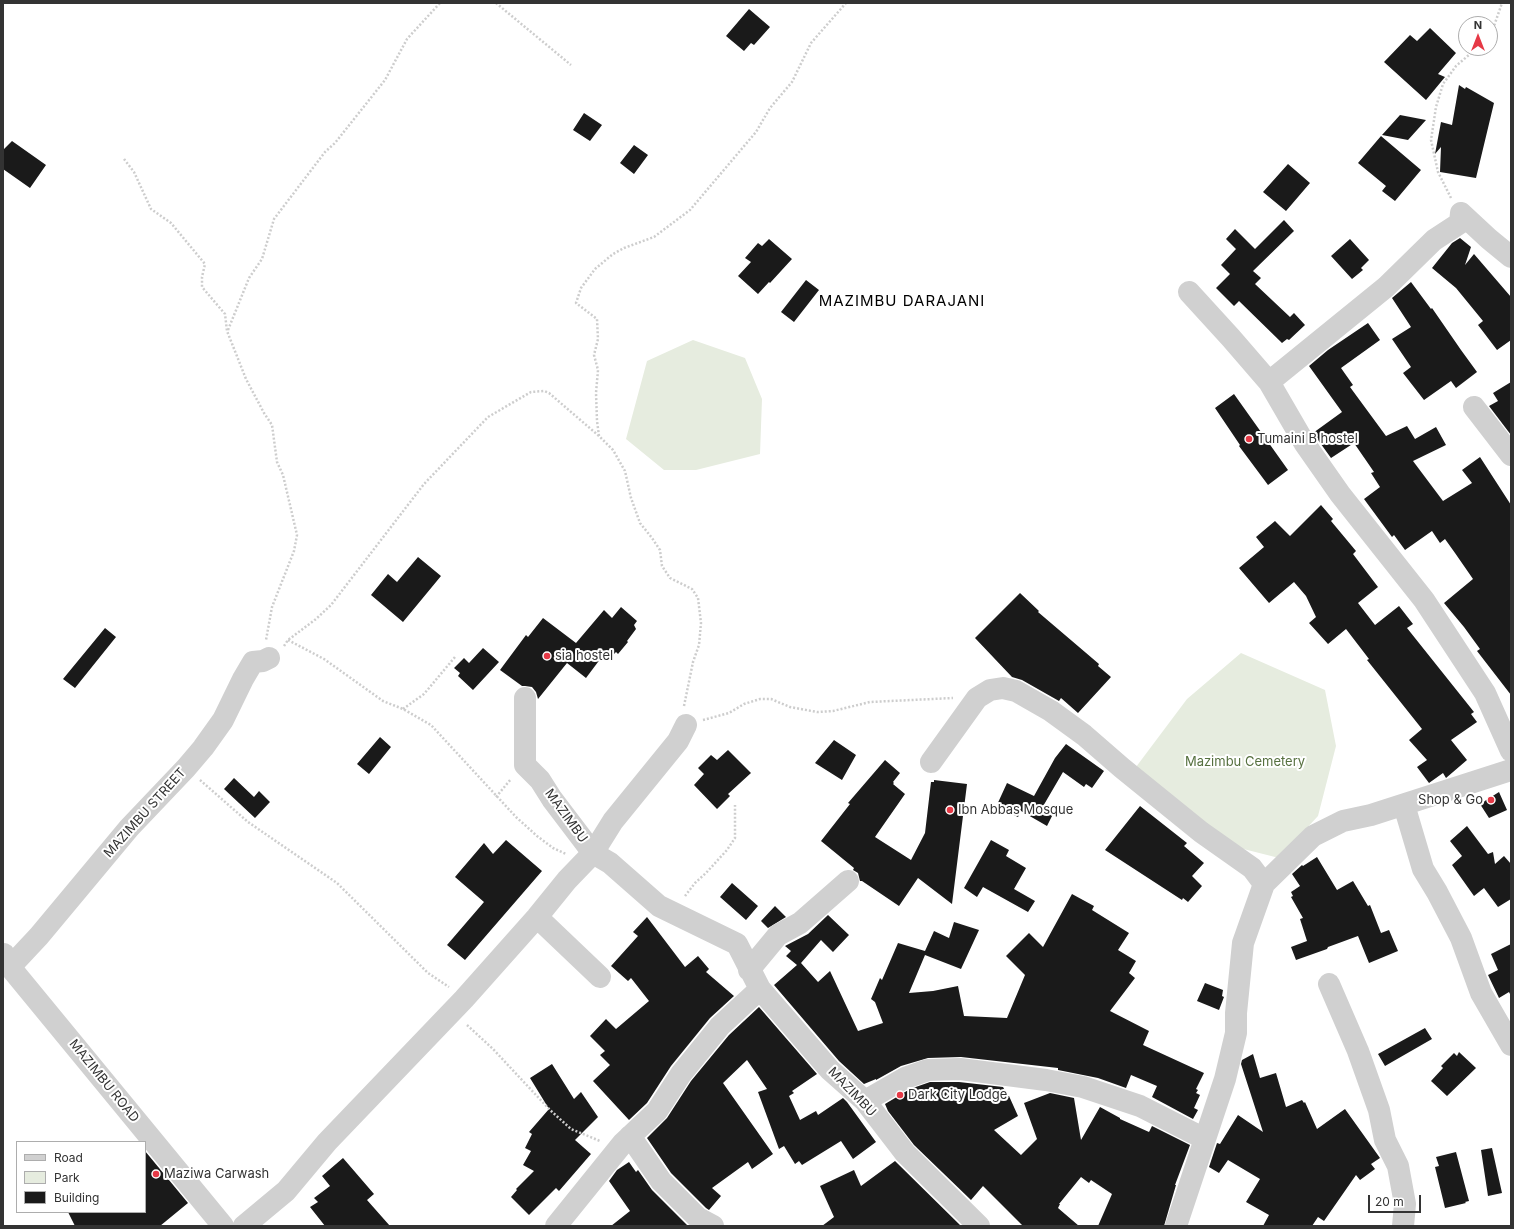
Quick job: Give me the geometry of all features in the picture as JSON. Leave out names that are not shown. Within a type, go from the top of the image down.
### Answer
[{"type":"street","points":[[1461,213],[1489,240],[1511,257]]},
{"type":"street","points":[[1269,382],[1386,287],[1434,240],[1460,223],[1461,213]]},
{"type":"street","points":[[1189,292],[1269,382],[1304,444],[1340,494],[1424,600],[1486,693],[1511,751]]},
{"type":"street","points":[[1474,407],[1511,455]]},
{"type":"street","name":"MAZIMBU STREET","points":[[6,960],[39,936],[129,828],[186,768],[223,720],[253,662],[263,661],[270,658]]},
{"type":"street","points":[[931,762],[977,698],[990,690],[1003,688],[1016,691],[1051,711],[1084,735],[1201,832],[1252,868],[1264,884]]},
{"type":"street","points":[[525,698],[525,765]]},
{"type":"street","name":"MAZIMBU","points":[[591,856],[613,821],[678,741],[686,725]]},
{"type":"street","name":"MAZIMBU","points":[[525,765],[540,780],[591,856],[610,863],[659,906],[737,944],[760,989],[830,1070],[865,1101],[905,1153],[979,1226]]},
{"type":"street","points":[[1176,1226],[1225,1079],[1236,1033],[1236,1013],[1243,943],[1264,884],[1313,836],[1343,820],[1371,815],[1511,770]]},
{"type":"street","points":[[1404,805],[1423,869],[1461,938],[1481,993],[1511,1045]]},
{"type":"street","points":[[244,1226],[286,1191],[327,1142],[458,1004],[537,917],[567,880],[591,856]]},
{"type":"street","points":[[749,970],[778,935],[800,923],[848,881]]},
{"type":"street","points":[[537,917],[600,977]]},
{"type":"street","name":"MAZIMBU ROAD","points":[[6,960],[223,1226]]},
{"type":"street","points":[[1329,984],[1370,1082],[1379,1110],[1385,1140],[1398,1166],[1405,1204],[1403,1226]]},
{"type":"street","points":[[556,1226],[627,1140],[657,1111],[681,1074],[720,1026],[760,989]]},
{"type":"street","points":[[865,1101],[905,1078],[928,1070],[960,1069],[1046,1080],[1083,1087],[1140,1106],[1205,1139]]},
{"type":"street","points":[[627,1140],[661,1180],[698,1218],[713,1226]]},
{"type":"path","points":[[227,331],[249,278],[262,259],[274,219],[325,152],[335,143],[385,80],[407,39],[440,3]]},
{"type":"path","points":[[496,3],[571,66]]},
{"type":"path","points":[[599,436],[596,393],[598,370],[594,355],[598,339],[597,319],[576,304],[581,288],[595,269],[613,254],[624,248],[654,237],[690,210],[756,132],[770,108],[792,82],[811,43],[846,3]]},
{"type":"path","points":[[1498,16],[1502,3]]},
{"type":"path","points":[[1461,213],[1438,172],[1431,140],[1436,107],[1443,84],[1456,66],[1468,56]]},
{"type":"path","points":[[124,159],[134,172],[151,209],[171,223],[205,264],[202,277],[202,287],[225,314],[227,331],[246,379],[272,425],[277,462],[283,475],[297,535],[294,551],[272,607],[266,638],[270,658],[284,646],[288,640],[316,619],[331,605],[424,484],[488,417],[531,392],[544,391],[549,393],[613,450],[625,471],[631,498],[640,523],[660,550],[662,566],[670,578],[692,589],[698,598],[701,623],[699,645],[693,662],[684,707],[686,725],[729,713],[744,704],[760,699],[771,699],[790,707],[817,712],[833,711],[870,702],[968,696],[977,698]]},
{"type":"path","points":[[288,640],[324,659],[383,701],[403,708],[430,725],[484,782],[496,797],[537,836],[553,848],[564,852],[574,859],[591,856]]},
{"type":"path","points":[[403,708],[424,694],[455,657]]},
{"type":"path","points":[[496,797],[525,765]]},
{"type":"path","points":[[186,768],[248,822],[337,882],[458,1004],[472,1031],[493,1049],[550,1110],[571,1129],[604,1142],[627,1140]]},
{"type":"path","points":[[673,913],[695,883],[727,850],[734,838],[735,805]]},
{"type":"green space","points":[[693,340],[745,358],[762,399],[760,454],[696,470],[664,470],[626,439],[647,361]]},
{"type":"green space","name":"Mazimbu Cemetery","points":[[1241,653],[1325,690],[1336,746],[1318,816],[1279,858],[1204,839],[1133,771],[1187,699]]},
{"type":"building","points":[[749,9],[770,27],[754,45],[751,43],[744,51],[726,36]]},
{"type":"building","points":[[1430,28],[1456,53],[1438,74],[1445,77],[1426,100],[1384,62],[1410,35],[1417,41]]},
{"type":"building","points":[[1459,85],[1465,89],[1466,87],[1494,103],[1476,178],[1440,172],[1441,147],[1435,154],[1441,122],[1452,125]]},
{"type":"building","points":[[584,113],[602,125],[590,141],[573,130]]},
{"type":"building","points":[[1400,115],[1426,120],[1408,140],[1382,135]]},
{"type":"building","points":[[1381,136],[1421,170],[1395,201],[1382,191],[1386,186],[1358,163]]},
{"type":"building","points":[[12,141],[46,165],[30,188],[3,169],[3,150]]},
{"type":"building","points":[[634,145],[648,155],[634,174],[620,163]]},
{"type":"building","points":[[1288,164],[1310,183],[1286,211],[1263,192]]},
{"type":"building","points":[[1284,220],[1294,231],[1253,271],[1261,278],[1255,284],[1290,317],[1294,313],[1305,325],[1289,340],[1287,339],[1282,343],[1239,301],[1234,306],[1216,288],[1230,274],[1221,265],[1236,249],[1226,239],[1235,229],[1255,249]]},
{"type":"building","points":[[1460,238],[1471,247],[1465,265],[1474,254],[1511,297],[1511,340],[1497,350],[1478,325],[1483,321],[1456,288],[1432,268],[1452,243]]},
{"type":"building","points":[[769,239],[792,259],[758,294],[738,276],[751,262],[745,258],[758,243],[762,246]]},
{"type":"building","points":[[1350,239],[1369,260],[1361,268],[1363,270],[1352,279],[1331,256]]},
{"type":"building","points":[[806,280],[819,290],[794,322],[781,312]]},
{"type":"building","points":[[1411,282],[1431,309],[1432,308],[1477,372],[1456,388],[1451,381],[1424,400],[1403,373],[1411,367],[1392,339],[1411,327],[1392,298]]},
{"type":"building","points":[[1368,323],[1380,340],[1341,368],[1353,385],[1350,387],[1386,436],[1407,426],[1415,439],[1436,427],[1446,445],[1413,461],[1443,501],[1472,483],[1462,470],[1480,457],[1511,505],[1511,695],[1477,651],[1480,649],[1464,627],[1444,603],[1473,579],[1445,539],[1440,543],[1432,531],[1405,550],[1394,535],[1392,537],[1364,499],[1380,487],[1371,473],[1374,472],[1354,443],[1331,458],[1313,433],[1342,412],[1309,366],[1328,350]]},
{"type":"building","points":[[1511,382],[1511,435],[1489,406],[1498,401],[1493,393]]},
{"type":"building","points":[[1234,394],[1288,470],[1268,485],[1239,446],[1240,445],[1215,408]]},
{"type":"building","points":[[1321,505],[1333,519],[1331,521],[1356,551],[1353,554],[1378,587],[1358,603],[1375,625],[1399,606],[1413,624],[1407,628],[1474,712],[1471,714],[1477,722],[1451,740],[1467,760],[1446,778],[1443,773],[1429,783],[1417,767],[1427,760],[1409,740],[1422,729],[1367,660],[1369,659],[1346,629],[1328,644],[1309,623],[1316,617],[1306,596],[1294,582],[1269,603],[1239,568],[1264,547],[1256,537],[1275,521],[1290,536]]},
{"type":"building","points":[[418,557],[441,576],[403,622],[371,595],[388,574],[397,582]]},
{"type":"building","points":[[1020,593],[1039,611],[1038,612],[1099,664],[1098,666],[1111,677],[1078,713],[1061,698],[1059,701],[1022,680],[1012,677],[975,638]]},
{"type":"building","points":[[621,607],[637,621],[634,625],[636,629],[618,654],[616,652],[609,659],[604,654],[586,678],[567,663],[538,699],[536,692],[532,687],[522,686],[500,670],[526,635],[528,637],[543,618],[576,643],[604,610],[612,618]]},
{"type":"building","points":[[105,628],[116,637],[75,688],[63,679]]},
{"type":"building","points":[[483,648],[499,662],[473,690],[458,676],[460,673],[454,668],[464,658],[469,663]]},
{"type":"building","points":[[380,737],[391,747],[369,774],[357,764]]},
{"type":"building","points":[[834,740],[856,755],[842,780],[815,763]]},
{"type":"building","points":[[1066,744],[1104,771],[1092,788],[1086,784],[1084,787],[1063,772],[1042,808],[1053,814],[1047,826],[1021,811],[1018,817],[996,807],[1007,783],[1034,796],[1055,758]]},
{"type":"building","points":[[728,750],[751,773],[728,794],[730,796],[717,809],[694,785],[704,774],[698,768],[711,755],[717,760]]},
{"type":"building","points":[[885,760],[900,773],[893,784],[905,794],[875,837],[911,860],[925,833],[931,782],[934,782],[934,780],[967,784],[952,904],[918,878],[899,906],[860,881],[858,873],[853,870],[854,868],[821,841],[850,804],[848,803]]},
{"type":"building","points":[[234,778],[254,797],[259,791],[270,802],[255,818],[224,789]]},
{"type":"building","points":[[1499,792],[1507,810],[1489,818],[1480,804]]},
{"type":"building","points":[[1140,806],[1187,843],[1184,846],[1204,863],[1192,876],[1202,886],[1188,902],[1183,898],[1182,900],[1105,850]]},
{"type":"building","points":[[1467,826],[1488,854],[1493,852],[1495,864],[1504,856],[1511,864],[1511,899],[1498,907],[1484,888],[1474,896],[1452,865],[1462,856],[1450,841]]},
{"type":"building","points":[[506,840],[542,871],[465,960],[447,945],[484,902],[455,877],[484,843],[493,854]]},
{"type":"building","points":[[991,840],[1009,850],[1006,856],[1026,868],[1014,889],[1035,901],[1028,912],[983,887],[977,897],[964,888]]},
{"type":"building","points":[[1317,857],[1337,890],[1353,881],[1368,906],[1370,905],[1381,933],[1389,930],[1398,951],[1369,963],[1358,936],[1296,960],[1291,947],[1307,941],[1300,919],[1303,918],[1291,897],[1293,896],[1291,892],[1300,886],[1292,874],[1302,865],[1303,866]]},
{"type":"building","points":[[732,883],[758,906],[746,920],[720,897]]},
{"type":"building","points":[[1072,894],[1094,906],[1092,910],[1129,933],[1118,950],[1136,961],[1129,973],[1135,978],[1110,1011],[1149,1031],[1143,1045],[1204,1073],[1196,1089],[1198,1090],[1196,1093],[1200,1095],[1194,1108],[1198,1110],[1193,1119],[1152,1097],[1157,1086],[1131,1075],[1126,1088],[1098,1078],[1058,1070],[1058,1068],[961,1057],[928,1058],[901,1066],[876,1080],[864,1084],[839,1061],[774,985],[797,965],[786,956],[791,951],[785,946],[808,934],[828,915],[849,935],[833,952],[821,940],[801,963],[818,982],[830,971],[858,1031],[883,1023],[875,1002],[871,999],[880,978],[882,980],[898,943],[925,951],[934,931],[949,938],[954,922],[979,930],[961,969],[925,955],[909,993],[933,991],[958,986],[964,1016],[1007,1018],[1025,975],[1006,956],[1029,933],[1043,947]]},
{"type":"building","points":[[775,906],[786,917],[768,928],[761,921]]},
{"type":"building","points":[[647,917],[685,967],[698,956],[709,969],[706,972],[734,996],[710,1018],[671,1066],[647,1103],[629,1120],[593,1081],[610,1065],[600,1055],[605,1051],[590,1036],[606,1019],[616,1029],[649,1001],[631,978],[628,981],[611,966],[638,936],[633,932]]},
{"type":"building","points":[[1511,944],[1511,996],[1509,992],[1499,998],[1488,975],[1498,970],[1491,954]]},
{"type":"building","points":[[1205,983],[1223,990],[1222,996],[1224,997],[1219,1010],[1197,1001]]},
{"type":"building","points":[[759,1007],[817,1074],[792,1091],[794,1093],[789,1096],[800,1120],[816,1111],[818,1115],[843,1098],[876,1142],[853,1159],[841,1141],[802,1165],[799,1161],[795,1164],[784,1146],[779,1149],[758,1092],[767,1089],[747,1060],[723,1083],[773,1154],[752,1169],[748,1162],[712,1188],[721,1196],[709,1210],[671,1173],[647,1138],[667,1118],[691,1081],[729,1035]]},
{"type":"building","points":[[1425,1028],[1432,1039],[1385,1066],[1378,1054]]},
{"type":"building","points":[[1459,1052],[1476,1068],[1447,1096],[1431,1081],[1443,1068],[1441,1066],[1454,1053],[1457,1056]]},
{"type":"building","points":[[1253,1054],[1260,1078],[1276,1073],[1286,1107],[1302,1100],[1304,1103],[1305,1102],[1317,1129],[1345,1109],[1380,1158],[1371,1164],[1375,1169],[1360,1180],[1356,1175],[1324,1221],[1318,1217],[1312,1226],[1263,1226],[1269,1215],[1246,1202],[1260,1179],[1228,1160],[1219,1173],[1209,1167],[1217,1143],[1220,1144],[1238,1115],[1263,1132],[1241,1064],[1242,1060]]},
{"type":"building","points":[[552,1064],[574,1099],[581,1092],[598,1117],[575,1140],[591,1154],[559,1191],[556,1188],[529,1215],[511,1197],[517,1190],[516,1189],[534,1171],[523,1165],[531,1151],[525,1148],[532,1134],[529,1132],[549,1109],[530,1078]]},
{"type":"building","points":[[930,1082],[959,1082],[1003,1087],[1018,1116],[994,1130],[1021,1155],[1037,1139],[1024,1103],[1050,1093],[1074,1098],[1081,1140],[1100,1107],[1120,1119],[1149,1132],[1152,1126],[1190,1145],[1175,1185],[1164,1226],[1098,1226],[1112,1194],[1091,1180],[1089,1183],[1081,1177],[1059,1204],[1058,1208],[1079,1226],[1023,1226],[983,1186],[971,1200],[914,1145],[888,1111],[885,1104],[910,1089]]},
{"type":"building","points":[[1492,1148],[1502,1193],[1488,1196],[1481,1150]]},
{"type":"building","name":"Maziwa Carwash","points":[[146,1152],[188,1203],[160,1226],[75,1226],[68,1213],[146,1213]]},
{"type":"building","points":[[1456,1152],[1469,1201],[1445,1208],[1435,1167],[1439,1166],[1436,1157]]},
{"type":"building","points":[[343,1158],[374,1194],[367,1200],[390,1226],[325,1226],[310,1207],[318,1202],[314,1198],[330,1186],[322,1176]]},
{"type":"building","points":[[895,1161],[961,1226],[822,1226],[834,1217],[820,1186],[854,1170],[861,1186]]},
{"type":"building","points":[[629,1162],[636,1172],[638,1170],[652,1190],[688,1226],[611,1226],[630,1211],[609,1181],[617,1170]]},
{"type":"place","name":"Tumaini B hostel","points":[[1249,439]]},
{"type":"place","name":"sia hostel","points":[[547,656]]},
{"type":"place","name":"Shop & Go","points":[[1491,800]]},
{"type":"place","name":"Ibn Abbas Mosque","points":[[950,810]]},
{"type":"place","name":"Dark City Lodge","points":[[900,1095]]},
{"type":"place","name":"Maziwa Carwash","points":[[156,1174]]},
{"type":"district","name":"MAZIMBU DARAJANI","points":[[902,301]]}]
